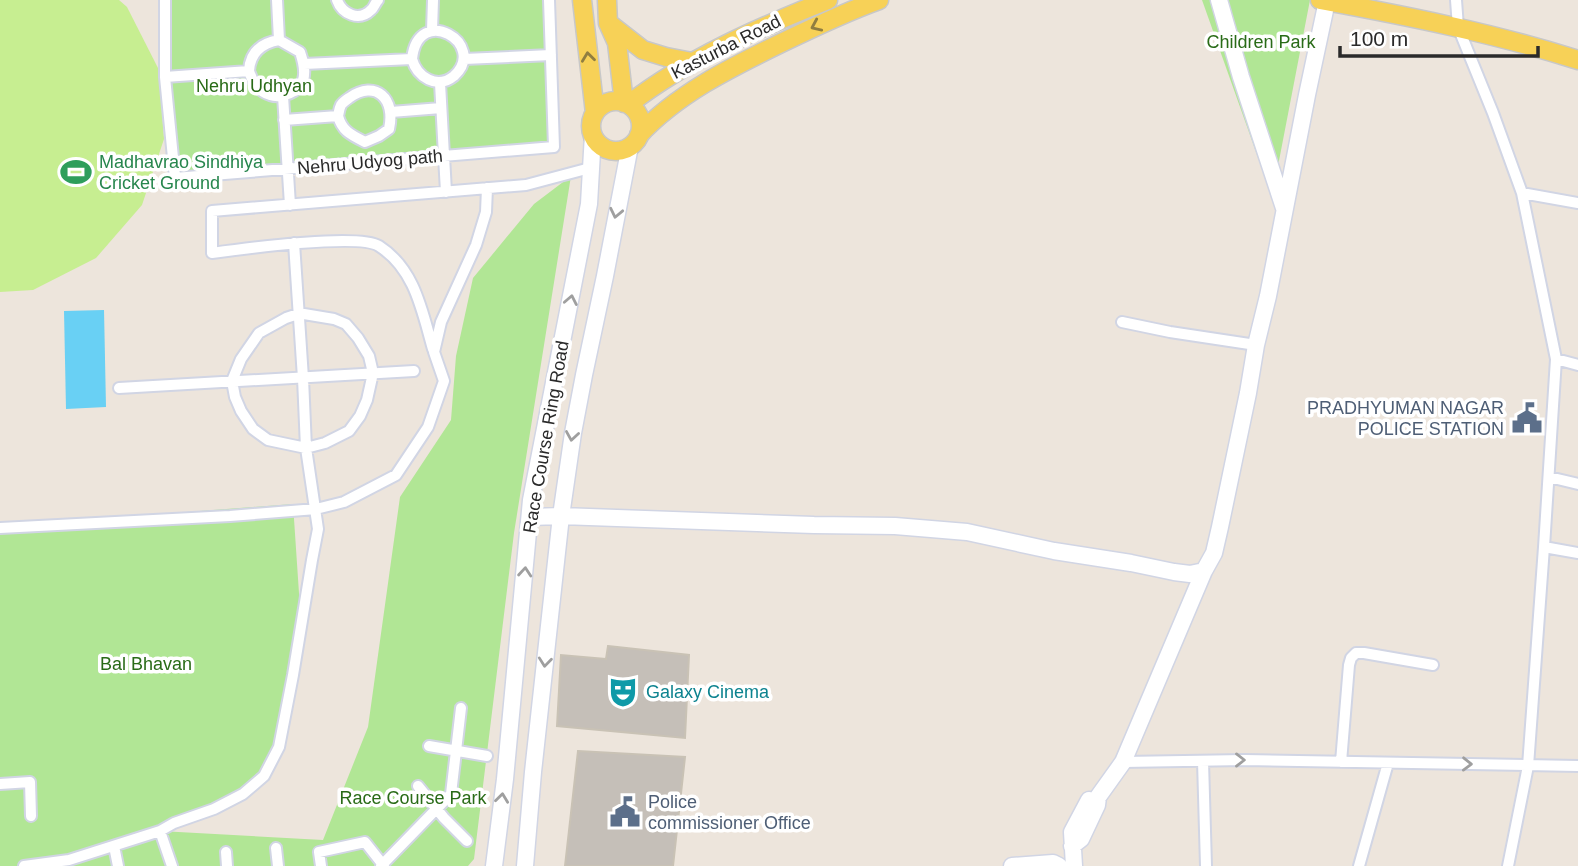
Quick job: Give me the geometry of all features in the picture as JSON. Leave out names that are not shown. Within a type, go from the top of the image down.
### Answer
[{"type":"main road","points":[[582,0],[595,113],[592,121],[593,134],[598,143],[606,149],[616,151],[626,149],[647,126],[703,84],[813,27],[877,0]]},
{"type":"main road","points":[[607,0],[608,23],[617,43],[626,103]]},
{"type":"main road","name":"Kasturba Road","points":[[626,103],[692,62],[763,27],[828,0]]},
{"type":"main road","points":[[1323,1],[1458,27],[1578,60]]},
{"type":"main road","points":[[608,23],[643,50],[692,62]]},
{"type":"main road","points":[[595,113],[605,104],[617,101],[626,103],[639,115],[641,125],[634,140]]},
{"type":"street","name":"Nehru Udyog path","points":[[165,0],[165,77],[175,178],[554,147],[548,0]]},
{"type":"street","points":[[277,0],[279,40]]},
{"type":"street","points":[[337,0],[345,13],[359,16],[371,11],[378,0]]},
{"type":"street","points":[[432,31],[433,0]]},
{"type":"street","points":[[1219,0],[1284,210]]},
{"type":"street","points":[[1456,0],[1458,27],[1522,193],[1556,359],[1528,766],[1508,866]]},
{"type":"street","points":[[1074,866],[1072,846],[1082,839],[1098,797],[1123,762],[1214,553],[1268,296],[1323,1]]},
{"type":"street","points":[[432,31],[447,32],[456,38],[464,60],[453,77],[440,83],[431,82],[421,75],[414,67],[412,59],[416,41],[432,31]]},
{"type":"street","points":[[279,40],[300,52],[304,64],[303,81],[295,92],[283,96],[270,95],[258,87],[249,71],[249,61],[254,54],[268,42],[279,40]]},
{"type":"street","points":[[464,60],[551,55]]},
{"type":"street","points":[[304,64],[412,59]]},
{"type":"street","points":[[165,77],[249,71]]},
{"type":"street","points":[[440,83],[446,192]]},
{"type":"street","points":[[371,89],[383,96],[389,104],[392,117],[389,128],[365,142],[346,132],[338,116],[341,103],[358,92],[371,89]]},
{"type":"street","points":[[283,96],[290,205]]},
{"type":"street","points":[[391,112],[441,108]]},
{"type":"street","points":[[284,120],[338,116]]},
{"type":"street","name":"Race Course Ring Road","points":[[494,866],[505,779],[531,500],[589,204],[593,134]]},
{"type":"street","name":"Race Course Ring Road","points":[[525,866],[561,516],[573,433],[634,140]]},
{"type":"street","points":[[0,528],[316,509],[344,502],[396,475],[428,427],[444,381],[423,308],[405,272],[391,255],[376,243],[294,243],[212,253],[212,211],[526,185],[590,168]]},
{"type":"street","points":[[434,352],[440,321],[476,245],[486,212],[487,188]]},
{"type":"street","points":[[1522,193],[1578,203]]},
{"type":"street","points":[[23,866],[69,860],[160,831],[174,823],[214,809],[243,794],[264,776],[279,747],[318,529],[306,448],[294,243]]},
{"type":"street","points":[[298,314],[334,319],[346,324],[369,356],[373,373],[367,400],[360,416],[349,430],[325,443],[306,448],[268,440],[253,429],[241,411],[232,381],[241,359],[260,333],[298,314]]},
{"type":"street","points":[[1122,322],[1256,345]]},
{"type":"street","points":[[1556,359],[1578,365]]},
{"type":"street","points":[[119,388],[414,371]]},
{"type":"street","points":[[1549,477],[1578,484]]},
{"type":"street","points":[[530,517],[895,526],[967,532],[1054,551],[1174,572],[1190,574],[1204,571]]},
{"type":"street","points":[[1544,547],[1578,553]]},
{"type":"street","points":[[1341,762],[1351,658],[1356,653],[1364,653],[1433,665]]},
{"type":"street","points":[[321,866],[319,852],[365,842],[382,865],[451,794],[461,708]]},
{"type":"street","points":[[429,746],[487,756]]},
{"type":"street","points":[[1203,761],[1206,866]]},
{"type":"street","points":[[1123,762],[1388,762],[1578,766]]},
{"type":"street","points":[[1359,866],[1388,762]]},
{"type":"street","points":[[0,785],[30,782],[31,816]]},
{"type":"street","points":[[418,786],[467,841]]},
{"type":"street","points":[[160,831],[172,866]]},
{"type":"street","points":[[114,846],[118,866]]},
{"type":"street","points":[[276,848],[278,866]]},
{"type":"street","points":[[226,852],[227,866]]},
{"type":"street","points":[[1012,866],[1053,863],[1059,866]]},
{"type":"green space","name":"Madhavrao Sindhiya Cricket Ground","points":[[0,0],[119,0],[127,7],[159,70],[164,139],[142,205],[96,258],[33,290],[0,292]]},
{"type":"green space","name":"Nehru Udhyan","points":[[158,0],[549,0],[554,147],[175,178]]},
{"type":"green space","name":"Children Park","points":[[1202,0],[1310,0],[1272,197]]},
{"type":"green space","points":[[571,176],[514,533],[474,859],[468,866],[0,866],[0,526],[293,504],[301,623],[285,714],[264,776],[160,831],[323,840],[368,727],[400,497],[451,420],[456,356],[473,278],[534,204]]},
{"type":"water","points":[[104,310],[106,407],[66,409],[64,311]]},
{"type":"building","name":"Galaxy Cinema","points":[[608,646],[689,655],[685,738],[557,726],[561,655],[606,659]]},
{"type":"building","name":"Police commissioner Office","points":[[578,751],[685,757],[673,866],[565,866]]},
{"type":"place","name":"Madhavrao Sindhiya Cricket Ground","points":[[76,172]]},
{"type":"place","name":"PRADHYUMAN NAGAR POLICE STATION","points":[[1527,418]]},
{"type":"place","name":"Galaxy Cinema","points":[[623,692]]},
{"type":"place","name":"Police commissioner Office","points":[[625,812]]},
{"type":"park label","name":"Bal Bhavan","points":[[146,664]]},
{"type":"park label","name":"Race Course Park","points":[[413,798]]}]
